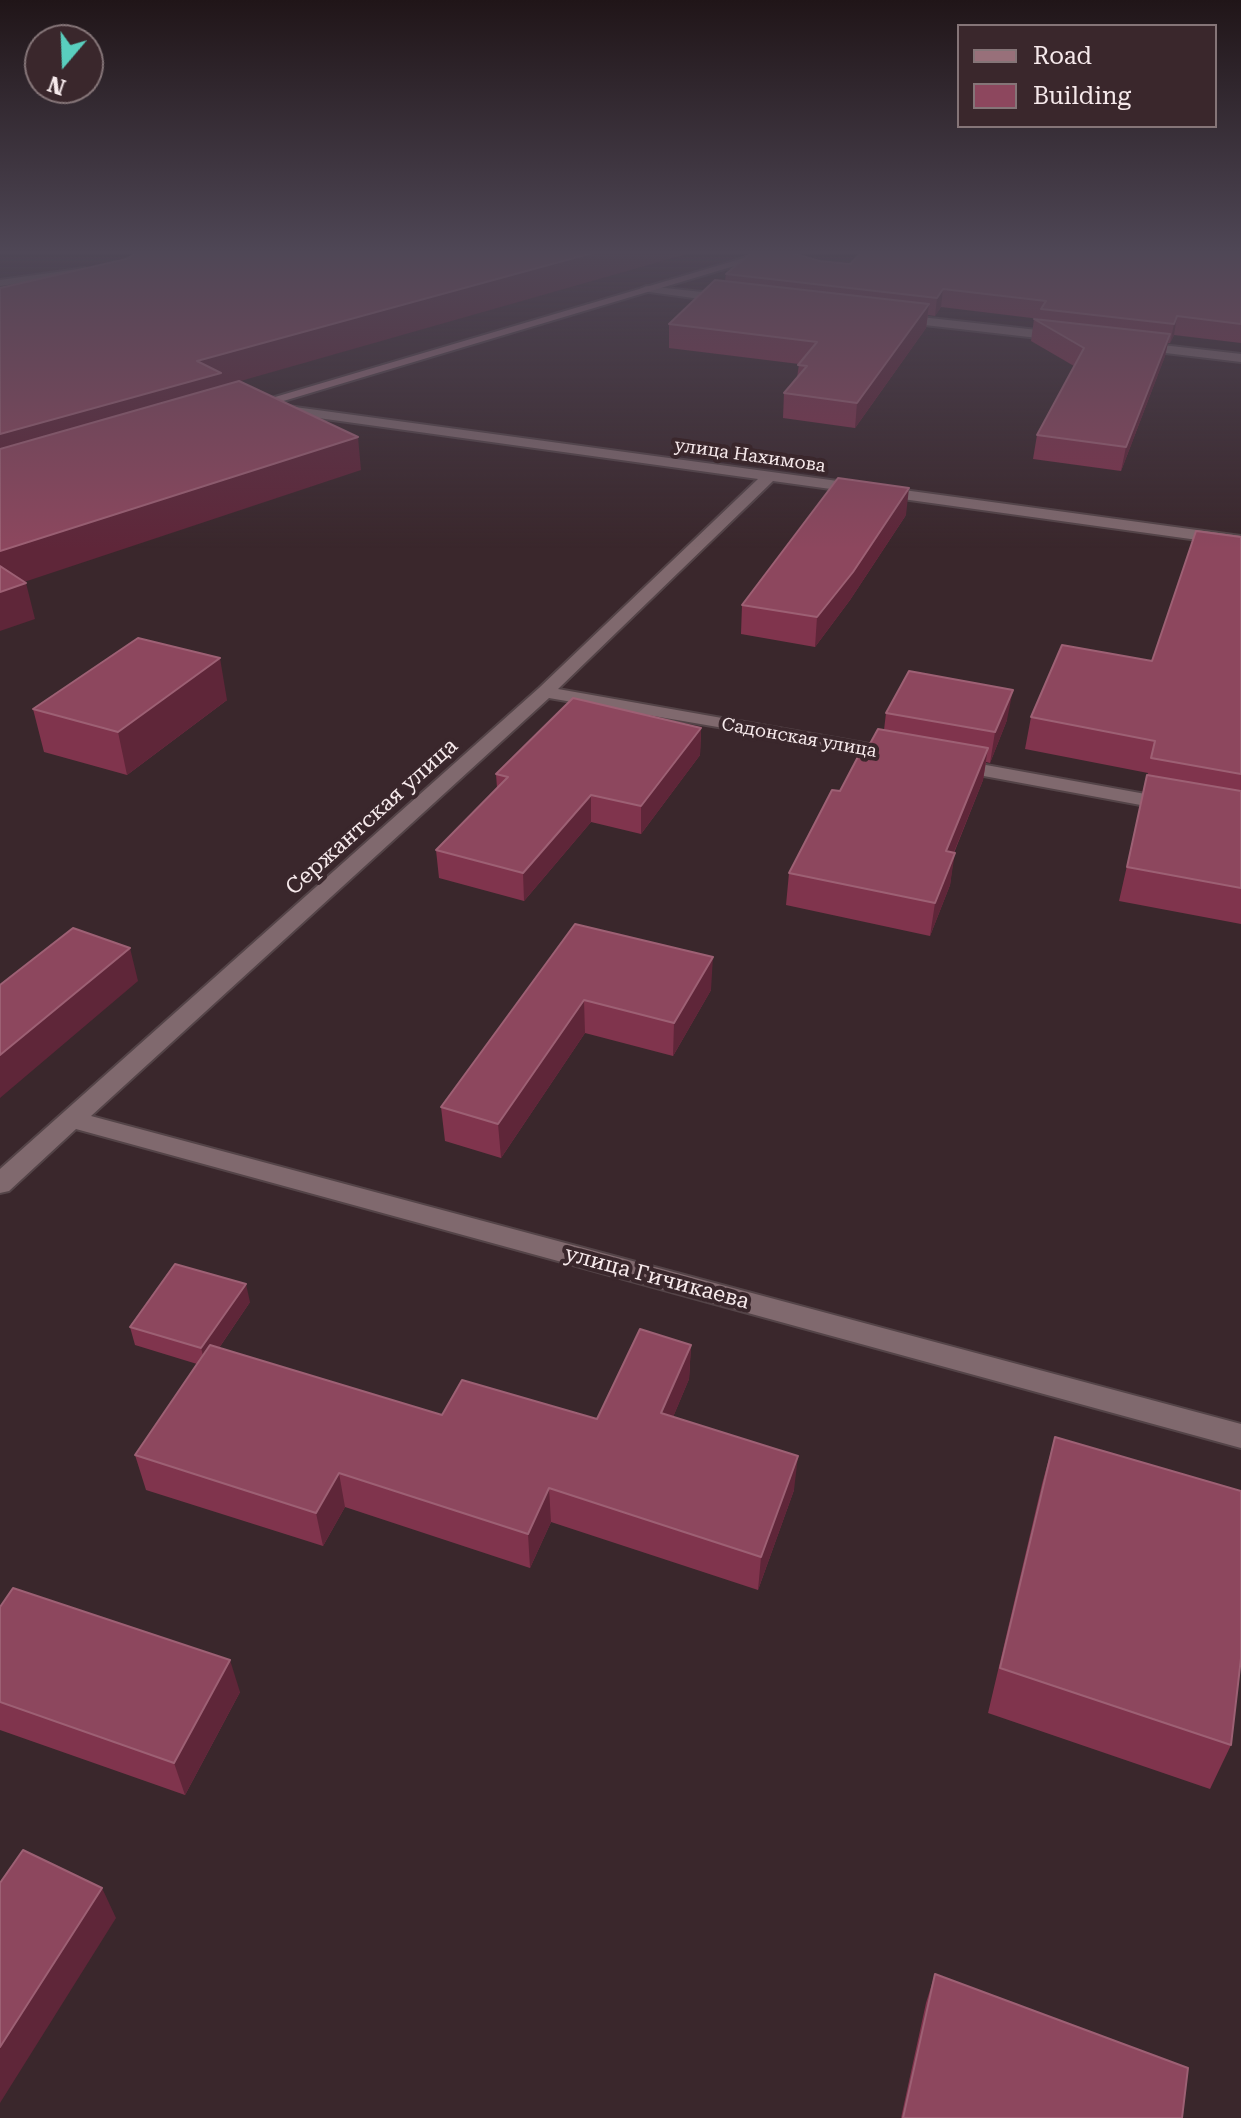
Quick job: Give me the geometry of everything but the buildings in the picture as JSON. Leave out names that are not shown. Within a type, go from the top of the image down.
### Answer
[{"type":"main road","points":[[225,414],[438,351]]},
{"type":"street","points":[[1181,351],[1241,358]]},
{"type":"street","name":"улица Нахимова","points":[[255,405],[1241,541]]},
{"type":"street","name":"Сержантская улица","points":[[0,1184],[545,692],[769,477]]},
{"type":"street","name":"Садонская улица","points":[[545,692],[1195,809]]},
{"type":"street","name":"улица Гичикаева","points":[[73,1120],[1241,1436]]}]
